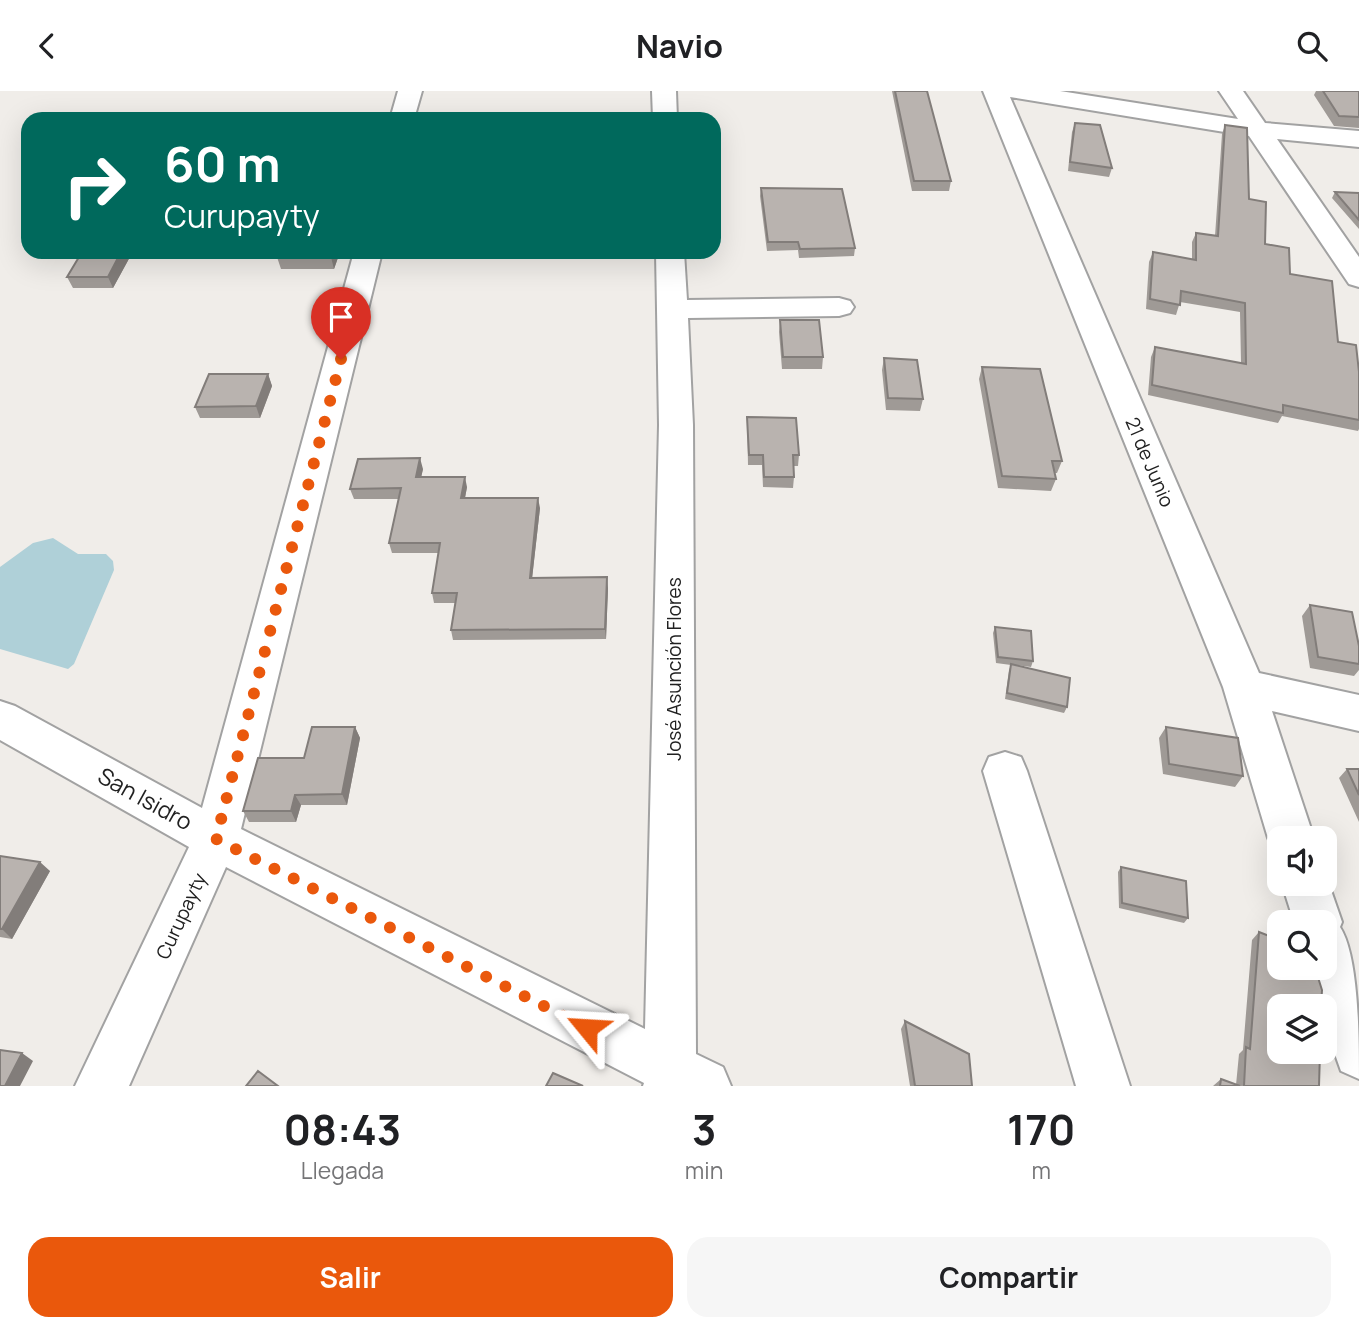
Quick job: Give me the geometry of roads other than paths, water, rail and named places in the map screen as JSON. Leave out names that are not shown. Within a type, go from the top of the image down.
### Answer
[{"type":"street","points":[[404,112],[410,91]]},
{"type":"street","points":[[664,91],[665,112]]},
{"type":"street","name":"21 de Junio","points":[[995,91],[1244,687],[1287,826]]},
{"type":"street","points":[[1014,91],[1260,130],[1359,139]]},
{"type":"street","points":[[1231,91],[1359,278]]},
{"type":"street","name":"Curupayty","points":[[102,1086],[216,839],[366,259]]},
{"type":"street","name":"José Asunción Flores","points":[[670,259],[676,439],[682,1080]]},
{"type":"street","points":[[672,309],[839,307]]},
{"type":"street","points":[[1244,687],[1359,713]]},
{"type":"street","name":"San Isidro","points":[[0,719],[216,839],[682,1080]]},
{"type":"street","points":[[1005,771],[1103,1086]]},
{"type":"street","points":[[1336,980],[1359,1053]]},
{"type":"water","points":[[53,538],[78,554],[106,554],[113,561],[114,570],[74,664],[68,669],[0,649],[0,567],[33,543]]}]
